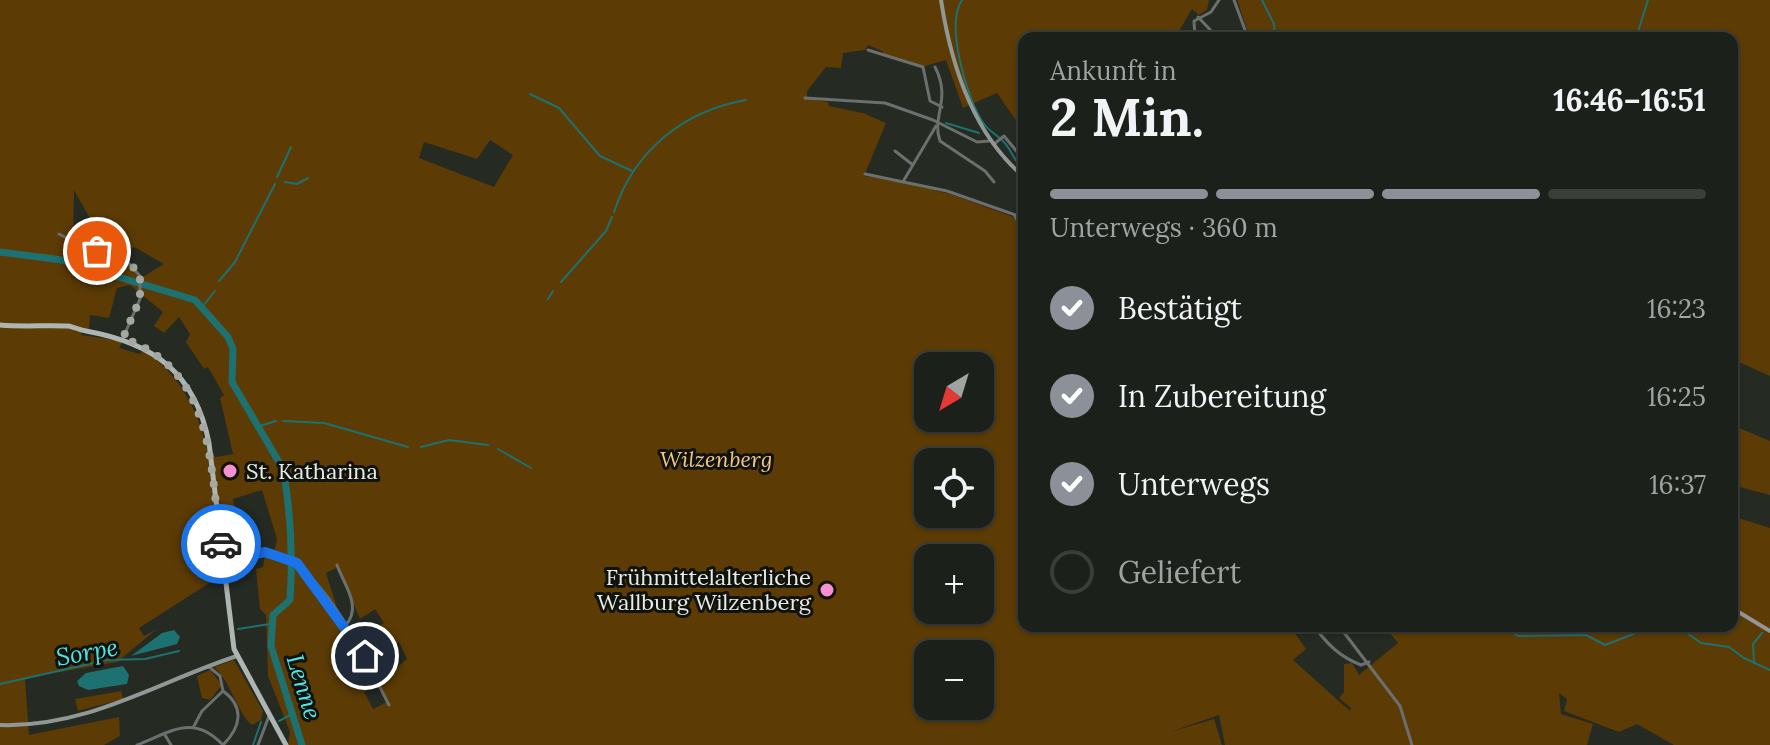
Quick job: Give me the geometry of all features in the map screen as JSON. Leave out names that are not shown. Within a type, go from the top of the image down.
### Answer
[{"type":"main road","points":[[941,0],[966,93],[991,143],[1018,171]]},
{"type":"main road","points":[[0,325],[70,326],[123,338],[145,347],[169,366],[201,415],[209,443],[237,656],[286,745]]},
{"type":"main road","points":[[1738,612],[1770,631]]},
{"type":"main road","points":[[0,725],[46,723],[89,713],[140,696],[237,656]]},
{"type":"street","points":[[1194,32],[1193,24],[1198,17],[1210,13],[1219,0]]},
{"type":"street","points":[[1234,0],[1246,32]]},
{"type":"street","points":[[1198,17],[1212,32]]},
{"type":"street","points":[[868,50],[923,67],[930,100],[942,107]]},
{"type":"street","points":[[935,67],[944,89],[937,135],[942,144],[985,171],[994,182]]},
{"type":"street","points":[[805,98],[856,103],[878,101],[939,123],[977,142],[991,143],[1000,139],[1018,155]]},
{"type":"street","points":[[904,180],[939,123]]},
{"type":"street","points":[[895,151],[913,165]]},
{"type":"street","points":[[865,174],[904,180],[965,197],[1018,217]]},
{"type":"street","points":[[1015,216],[1018,221]]},
{"type":"street","points":[[59,234],[92,251],[116,251],[127,256],[142,281],[142,289],[123,338]]},
{"type":"street","points":[[224,561],[265,552],[297,563],[345,626],[389,705]]},
{"type":"street","points":[[337,565],[353,606],[353,616],[345,626]]},
{"type":"street","points":[[1319,632],[1349,660],[1363,665],[1369,662]]},
{"type":"street","points":[[1344,632],[1403,712],[1412,745]]},
{"type":"street","points":[[137,745],[194,726],[206,730],[223,745],[236,730],[240,718],[236,704],[223,691],[220,676],[208,666]]},
{"type":"street","points":[[194,726],[202,711],[223,691]]},
{"type":"street","points":[[258,745],[269,716]]},
{"type":"street","points":[[165,734],[171,745]]},
{"type":"green space","name":"Wilzenberg","points":[[0,0],[1209,0],[1207,10],[1199,15],[1192,9],[1179,32],[1018,32],[1018,123],[997,93],[963,108],[946,60],[925,66],[884,56],[882,51],[868,45],[865,50],[843,53],[841,68],[826,67],[807,91],[807,99],[828,102],[829,106],[863,113],[886,123],[864,176],[953,195],[1018,219],[1018,632],[1294,632],[1306,649],[1293,660],[1350,711],[1351,708],[1339,698],[1344,692],[1344,664],[1352,663],[1359,675],[1398,643],[1389,632],[1738,632],[1738,518],[1770,528],[1770,745],[1674,745],[1637,724],[1619,732],[1564,711],[1567,699],[1559,693],[1561,714],[1593,724],[1587,745],[1225,745],[1219,715],[1170,732],[1214,719],[1222,745],[288,745],[290,732],[268,676],[266,615],[260,609],[256,569],[263,567],[265,555],[274,553],[277,539],[262,490],[233,499],[236,515],[214,518],[222,575],[139,628],[144,636],[157,629],[117,662],[25,678],[29,735],[119,717],[120,736],[104,745],[0,745]],"holes":[[[490,140],[513,155],[494,187],[419,158],[424,142],[477,159]],[[74,190],[100,236],[126,252],[134,247],[164,264],[143,277],[143,284],[126,258],[117,273],[91,262],[93,253],[73,243]],[[130,285],[163,312],[154,326],[164,333],[179,317],[190,334],[186,342],[204,369],[208,367],[224,395],[220,398],[233,454],[216,457],[208,453],[199,422],[186,395],[157,360],[144,350],[140,354],[119,348],[123,341],[81,335],[83,328],[89,330],[90,315],[109,318],[117,288]],[[338,567],[360,619],[375,609],[384,623],[373,630],[384,650],[399,642],[407,659],[378,682],[389,701],[373,709],[364,692],[374,687],[344,630],[326,573]]]},
{"type":"green space","points":[[1237,0],[1770,0],[1770,376],[1738,362],[1738,32],[1248,32]]},
{"type":"green space","points":[[1738,428],[1770,441],[1770,495],[1738,487]]},
{"type":"green space","points":[[234,660],[263,711],[261,720],[252,725],[214,667]]},
{"type":"green space","points":[[210,670],[222,685],[210,700],[202,698],[197,676]]},
{"type":"green space","points":[[121,691],[123,699],[78,711],[75,699]]},
{"type":"water","points":[[174,630],[180,637],[177,644],[131,656],[162,633]]},
{"type":"water","points":[[123,666],[129,675],[127,684],[88,690],[79,686],[77,681],[86,673]]},
{"type":"waterway","points":[[962,0],[956,27],[965,81],[984,124],[1006,144],[1018,164]]},
{"type":"waterway","points":[[1262,0],[1275,32]]},
{"type":"waterway","points":[[1638,32],[1648,0]]},
{"type":"waterway","points":[[530,94],[559,108],[600,156],[632,171]]},
{"type":"waterway","points":[[614,212],[634,170],[664,137],[702,114],[746,100]]},
{"type":"waterway","points":[[946,123],[979,133]]},
{"type":"waterway","points":[[277,177],[291,147]]},
{"type":"waterway","points":[[285,182],[297,184],[308,178]]},
{"type":"waterway","points":[[219,281],[235,262],[275,184]]},
{"type":"waterway","points":[[561,282],[606,231],[612,217]]},
{"type":"waterway","name":"Lenne","points":[[0,252],[62,260],[195,300],[228,337],[233,349],[232,382],[283,469],[291,534],[290,600],[273,615],[271,646],[302,745]]},
{"type":"waterway","points":[[203,306],[215,291]]},
{"type":"waterway","points":[[548,299],[553,291]]},
{"type":"waterway","points":[[260,426],[276,421]]},
{"type":"waterway","points":[[283,421],[324,423],[408,447]]},
{"type":"waterway","points":[[421,447],[449,440],[488,445]]},
{"type":"waterway","points":[[498,449],[531,468]]},
{"type":"waterway","name":"Sorpe","points":[[238,629],[270,624]]},
{"type":"waterway","points":[[1511,632],[1518,636],[1586,635],[1605,645],[1639,632]]},
{"type":"waterway","points":[[1685,632],[1701,643],[1729,647],[1770,670]]},
{"type":"waterway","points":[[1754,663],[1753,644],[1762,633]]},
{"type":"waterway","name":"Sorpe","points":[[0,684],[107,660],[145,659],[179,651]]},
{"type":"waterway","points":[[279,721],[292,714]]},
{"type":"waterway","points":[[253,745],[261,722]]},
{"type":"way so far","points":[[97,251],[116,251],[127,256],[142,281],[140,299],[123,338],[145,347],[162,359],[183,384],[201,415],[209,443],[221,544]]},
{"type":"place","name":"St. Katharina","points":[[230,471]]},
{"type":"place","name":"Frühmittelalterliche Wallburg Wilzenberg","points":[[827,590]]},
{"type":"route","points":[[221,544],[224,561],[265,552],[299,564],[365,656]]}]
